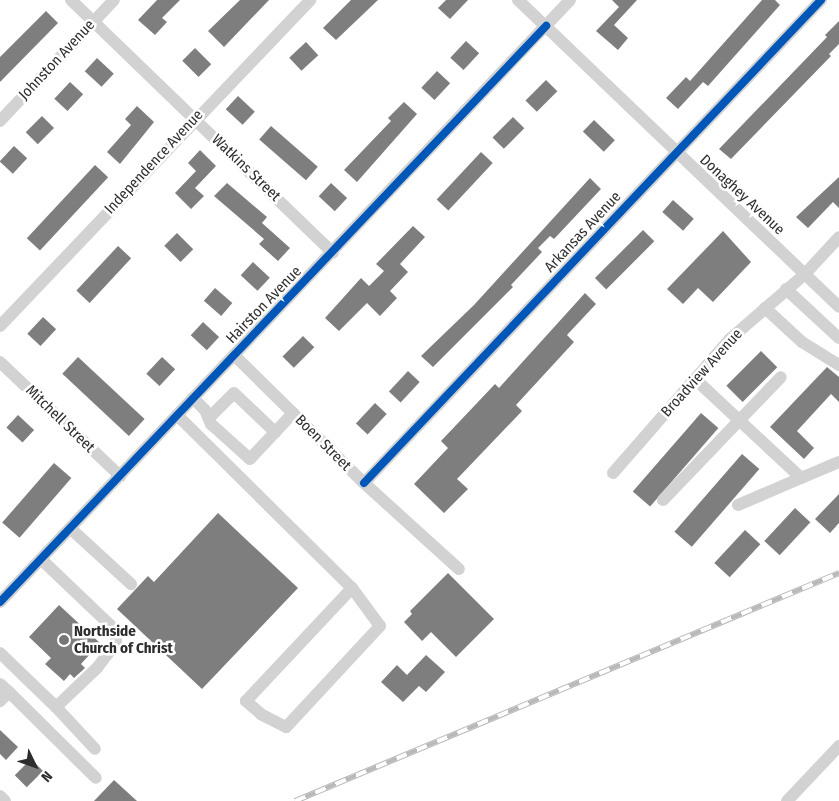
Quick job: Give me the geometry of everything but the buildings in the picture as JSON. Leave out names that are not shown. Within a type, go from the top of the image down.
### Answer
[{"type":"street","name":"Watkins Street","points":[[71,0],[333,253]]},
{"type":"street","name":"Johnston Avenue","points":[[0,120],[114,0]]},
{"type":"street","name":"Independence Avenue","points":[[0,326],[310,0]]},
{"type":"street","name":"Donaghey Avenue","points":[[518,0],[839,307]]},
{"type":"street","name":"Hairston Avenue","points":[[0,602],[333,253],[570,0]]},
{"type":"street","name":"Arkansas Avenue","points":[[364,483],[821,0]]},
{"type":"street","name":"Broadview Avenue","points":[[613,473],[730,339],[805,274],[839,237]]},
{"type":"street","points":[[786,290],[839,338]]},
{"type":"street","points":[[765,308],[802,342],[839,365]]},
{"type":"street","name":"Boen Street","points":[[234,355],[364,483],[458,569]]},
{"type":"street","name":"Mitchell Street","points":[[0,362],[120,476]]},
{"type":"street","points":[[663,500],[781,377]]},
{"type":"street","points":[[695,379],[801,478]]},
{"type":"street","points":[[209,418],[234,393],[275,432]]},
{"type":"street","points":[[193,398],[209,418],[211,424],[250,459],[293,413]]},
{"type":"street","points":[[177,415],[352,588],[380,626],[286,727],[261,714],[246,701],[352,588]]},
{"type":"street","points":[[738,505],[839,462]]},
{"type":"street","points":[[70,528],[131,584]]},
{"type":"street","points":[[41,558],[116,634],[116,642],[97,668],[56,707]]},
{"type":"street","points":[[0,653],[56,707],[95,749]]},
{"type":"street","points":[[3,692],[96,778]]},
{"type":"street","points":[[787,801],[839,746]]},
{"type":"street","points":[[0,796],[5,801]]},
{"type":"railway","points":[[295,801],[839,573]]},
{"type":"cycle path","points":[[364,483],[821,0]]},
{"type":"cycle path","points":[[0,602],[546,26]]},
{"type":"place","name":"Northside Church of Christ","points":[[64,640]]}]
